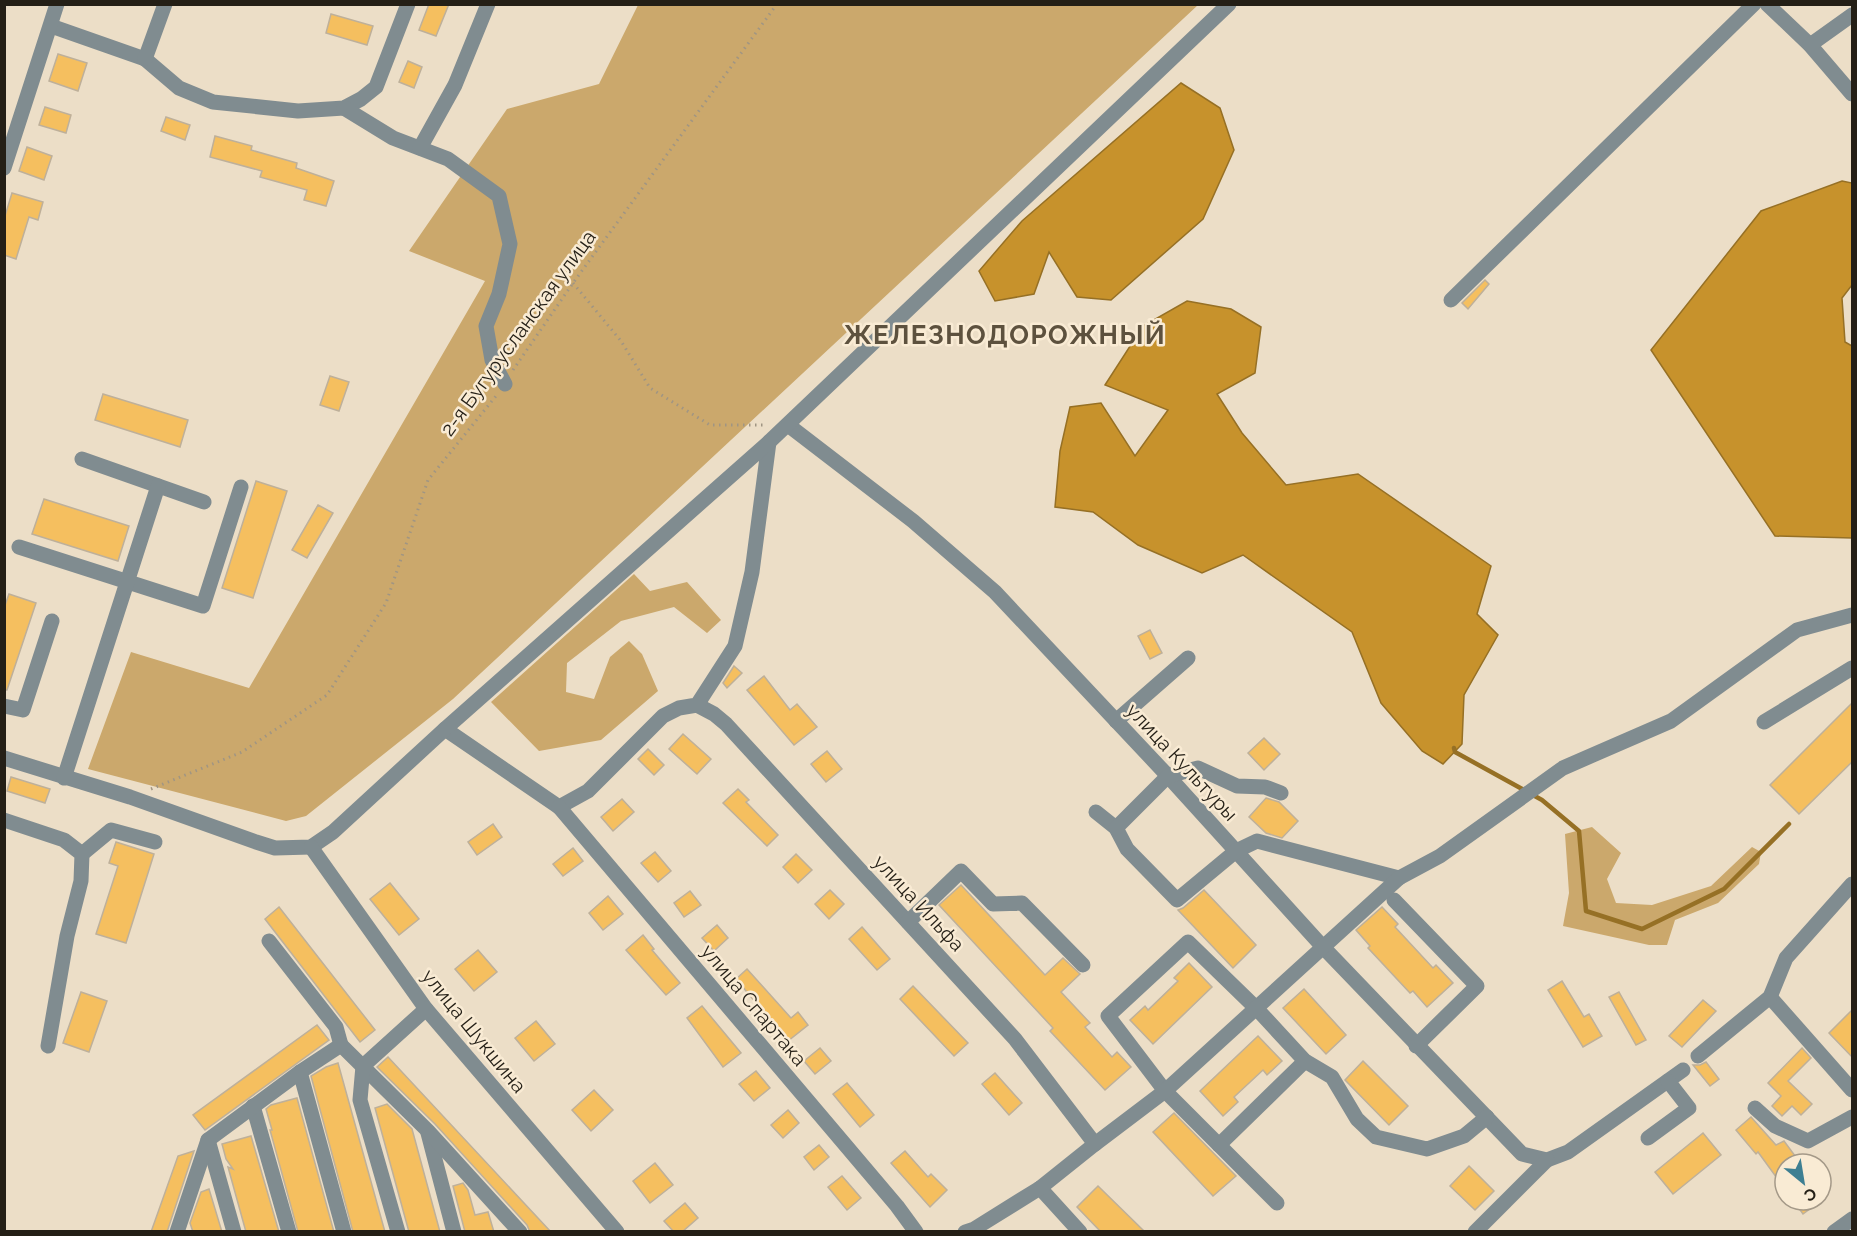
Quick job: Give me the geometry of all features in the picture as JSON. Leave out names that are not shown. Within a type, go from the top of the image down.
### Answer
[{"type":"street","points":[[4,168],[57,4]]},
{"type":"street","points":[[145,59],[165,4]]},
{"type":"street","points":[[51,26],[145,59],[179,88],[213,102],[298,111],[344,108],[361,99],[376,87],[408,4]]},
{"type":"street","points":[[420,148],[455,85],[488,4]]},
{"type":"street","points":[[4,758],[130,797],[275,848],[311,847],[333,832],[445,729],[788,425],[1229,4]]},
{"type":"street","points":[[1451,300],[1754,4]]},
{"type":"street","points":[[1767,4],[1810,45],[1852,94]]},
{"type":"street","points":[[1810,45],[1852,15]]},
{"type":"street","points":[[344,108],[393,138],[448,159],[499,196],[510,244],[499,294],[486,326],[492,360],[505,384]]},
{"type":"street","name":"улица Культуры","points":[[788,425],[913,521],[995,592],[1416,1046],[1522,1154],[1547,1160]]},
{"type":"street","points":[[559,807],[588,791],[663,716],[679,708],[697,705],[735,646],[752,572],[769,442]]},
{"type":"street","points":[[82,459],[204,502]]},
{"type":"street","points":[[64,778],[158,486]]},
{"type":"street","points":[[19,547],[203,606],[241,487]]},
{"type":"street","points":[[974,1230],[1040,1188],[1165,1091],[1399,878],[1440,856],[1563,768],[1671,721],[1797,630],[1852,615]]},
{"type":"street","points":[[4,706],[23,710],[52,621]]},
{"type":"street","points":[[1116,721],[1188,658]]},
{"type":"street","points":[[1764,722],[1852,668]]},
{"type":"street","name":"улица Ильфа","points":[[697,705],[726,724],[1015,1039],[1095,1144]]},
{"type":"street","name":"улица Спартака","points":[[445,729],[559,807],[890,1196],[916,1232]]},
{"type":"street","points":[[1116,828],[1168,776],[1198,768],[1237,786],[1264,787],[1281,793]]},
{"type":"street","points":[[1096,812],[1116,828],[1127,849],[1177,900],[1236,851],[1257,841],[1399,878]]},
{"type":"street","points":[[4,820],[64,840],[82,854]]},
{"type":"street","points":[[48,1046],[67,936],[81,881],[82,854],[111,830],[155,842]]},
{"type":"street","name":"улица Шукшина","points":[[311,847],[426,1009],[617,1232]]},
{"type":"street","points":[[908,922],[961,871],[993,904],[1023,903],[1083,965]]},
{"type":"street","points":[[1698,1056],[1770,997],[1786,958],[1852,884]]},
{"type":"street","points":[[1394,900],[1478,986],[1416,1046]]},
{"type":"street","points":[[269,941],[336,1027],[341,1046],[428,1131],[520,1232]]},
{"type":"street","points":[[1277,1203],[1165,1091],[1108,1016],[1188,942],[1257,1009],[1305,1061],[1332,1077],[1357,1119],[1376,1137],[1427,1149],[1464,1136],[1487,1118]]},
{"type":"street","points":[[1770,997],[1852,1090]]},
{"type":"street","points":[[398,1232],[360,1101],[363,1066],[426,1009]]},
{"type":"street","points":[[177,1231],[208,1140],[300,1072],[341,1046]]},
{"type":"street","points":[[1219,1145],[1305,1061]]},
{"type":"street","points":[[1475,1232],[1547,1160],[1568,1152],[1683,1070]]},
{"type":"street","points":[[300,1072],[344,1232]]},
{"type":"street","points":[[1648,1138],[1689,1108],[1668,1081]]},
{"type":"street","points":[[253,1106],[289,1232]]},
{"type":"street","points":[[1755,1108],[1775,1126],[1808,1141],[1852,1117]]},
{"type":"street","points":[[428,1131],[454,1232]]},
{"type":"street","points":[[208,1140],[234,1232]]},
{"type":"street","points":[[1040,1188],[1080,1232]]},
{"type":"street","points":[[500,1210],[506,1232]]},
{"type":"street","points":[[1834,1232],[1852,1219]]},
{"type":"path","name":"2-я Бугурусланская улица","points":[[130,797],[242,752],[327,695],[386,603],[428,480],[505,384],[573,283],[777,4]]},
{"type":"path","points":[[573,283],[621,341],[650,388],[711,425],[788,425]]},
{"type":"shaded area","points":[[638,5],[1198,5],[453,699],[306,816],[286,821],[88,769],[131,652],[249,688],[485,281],[409,251],[507,109],[599,84]]},
{"type":"shaded area","points":[[1181,83],[1220,108],[1234,150],[1203,219],[1111,300],[1077,297],[1049,252],[1034,294],[995,301],[979,271],[1022,221]]},
{"type":"shaded area","points":[[1842,181],[1852,183],[1852,285],[1842,298],[1845,342],[1852,346],[1852,538],[1775,536],[1651,350],[1761,211]]},
{"type":"shaded area","points":[[1187,301],[1231,309],[1261,327],[1255,373],[1217,394],[1242,433],[1286,485],[1358,474],[1491,566],[1477,614],[1498,635],[1464,695],[1462,744],[1443,764],[1422,751],[1381,703],[1352,632],[1243,555],[1202,573],[1138,545],[1093,512],[1055,507],[1060,451],[1070,407],[1101,403],[1135,456],[1168,410],[1105,385],[1143,326]]},
{"type":"shaded area","points":[[634,574],[650,591],[687,582],[721,620],[707,633],[674,607],[621,621],[567,663],[566,692],[594,699],[610,657],[629,641],[642,654],[658,691],[601,740],[539,751],[491,702]]},
{"type":"shaded area","points":[[1592,827],[1621,853],[1607,879],[1616,903],[1652,905],[1711,886],[1752,847],[1761,852],[1759,864],[1718,903],[1675,920],[1667,945],[1649,945],[1563,926],[1569,893],[1565,834]]},
{"type":"building","points":[[429,4],[449,4],[436,36],[419,30]]},
{"type":"building","points":[[331,14],[373,26],[367,45],[326,33]]},
{"type":"building","points":[[58,54],[87,63],[78,91],[49,81]]},
{"type":"building","points":[[408,61],[422,67],[414,88],[399,82]]},
{"type":"building","points":[[45,107],[71,115],[66,133],[39,125]]},
{"type":"building","points":[[166,117],[190,125],[185,140],[161,131]]},
{"type":"building","points":[[215,136],[252,146],[251,150],[297,163],[296,168],[334,181],[326,206],[304,200],[307,190],[260,177],[262,171],[210,157]]},
{"type":"building","points":[[27,147],[52,156],[44,180],[19,171]]},
{"type":"building","points":[[12,193],[43,202],[38,220],[29,217],[16,259],[4,255],[4,219]]},
{"type":"building","points":[[1485,280],[1489,284],[1468,309],[1462,303]]},
{"type":"building","points":[[330,376],[349,382],[339,411],[320,405]]},
{"type":"building","points":[[103,394],[188,420],[180,447],[95,420]]},
{"type":"building","points":[[256,481],[287,491],[253,598],[222,588]]},
{"type":"building","points":[[44,499],[129,526],[118,561],[32,534]]},
{"type":"building","points":[[318,505],[333,513],[307,558],[292,550]]},
{"type":"building","points":[[9,594],[36,603],[7,690],[4,690],[4,608]]},
{"type":"building","points":[[1150,630],[1162,653],[1150,659],[1138,636]]},
{"type":"building","points":[[734,666],[742,673],[727,688],[723,683]]},
{"type":"building","points":[[764,676],[790,710],[797,704],[817,727],[794,745],[747,690]]},
{"type":"building","points":[[1852,703],[1852,762],[1799,814],[1770,785]]},
{"type":"building","points":[[683,734],[711,759],[697,774],[669,749]]},
{"type":"building","points":[[1264,738],[1280,754],[1264,770],[1248,753]]},
{"type":"building","points":[[648,749],[664,765],[654,775],[638,759]]},
{"type":"building","points":[[827,751],[842,769],[826,782],[811,764]]},
{"type":"building","points":[[11,777],[50,789],[45,803],[7,791]]},
{"type":"building","points":[[738,789],[749,800],[746,802],[778,835],[767,846],[723,803]]},
{"type":"building","points":[[1266,798],[1279,802],[1298,821],[1282,838],[1266,833],[1249,817]]},
{"type":"building","points":[[622,799],[634,812],[613,831],[601,817]]},
{"type":"building","points":[[493,824],[502,837],[477,855],[468,842]]},
{"type":"building","points":[[116,842],[154,854],[126,943],[96,934],[118,866],[109,863]]},
{"type":"building","points":[[573,848],[583,861],[563,876],[553,864]]},
{"type":"building","points":[[655,852],[671,871],[658,882],[641,863]]},
{"type":"building","points":[[796,854],[812,870],[798,883],[783,867]]},
{"type":"building","points":[[390,883],[419,919],[399,935],[370,899]]},
{"type":"building","points":[[961,885],[1045,975],[1063,958],[1080,974],[1061,992],[1090,1023],[1085,1027],[1112,1057],[1117,1052],[1131,1067],[1105,1090],[1050,1031],[1053,1028],[939,905]]},
{"type":"building","points":[[830,890],[844,904],[829,919],[815,904]]},
{"type":"building","points":[[1204,890],[1256,945],[1233,968],[1178,910]]},
{"type":"building","points":[[690,891],[701,905],[684,917],[674,903]]},
{"type":"building","points":[[608,896],[623,914],[603,930],[589,913]]},
{"type":"building","points":[[279,907],[375,1030],[360,1042],[265,919]]},
{"type":"building","points":[[1382,907],[1398,924],[1395,927],[1433,968],[1436,965],[1453,983],[1427,1007],[1413,991],[1410,993],[1368,948],[1370,946],[1356,930]]},
{"type":"building","points":[[717,925],[728,938],[714,951],[702,938]]},
{"type":"building","points":[[862,927],[890,959],[877,970],[849,939]]},
{"type":"building","points":[[643,935],[654,949],[652,950],[680,983],[666,995],[626,950]]},
{"type":"building","points":[[478,950],[497,972],[474,991],[455,969]]},
{"type":"building","points":[[1189,963],[1212,987],[1153,1044],[1130,1020],[1145,1006],[1148,1010],[1178,981],[1174,978]]},
{"type":"building","points":[[747,969],[791,1018],[798,1012],[808,1025],[788,1041],[736,979]]},
{"type":"building","points":[[1562,981],[1584,1017],[1589,1014],[1602,1036],[1583,1047],[1548,990]]},
{"type":"building","points":[[913,986],[968,1043],[954,1056],[900,999]]},
{"type":"building","points":[[1304,989],[1346,1035],[1326,1054],[1283,1008]]},
{"type":"building","points":[[81,992],[107,1001],[89,1052],[63,1043]]},
{"type":"building","points":[[1619,992],[1646,1040],[1636,1045],[1609,997]]},
{"type":"building","points":[[1703,1000],[1716,1011],[1682,1047],[1669,1036]]},
{"type":"building","points":[[702,1006],[741,1053],[723,1067],[687,1018]]},
{"type":"building","points":[[1852,1010],[1852,1057],[1829,1033]]},
{"type":"building","points":[[536,1021],[555,1044],[534,1061],[515,1038]]},
{"type":"building","points":[[317,1025],[329,1040],[205,1130],[193,1115]]},
{"type":"building","points":[[1258,1036],[1282,1061],[1267,1075],[1263,1070],[1234,1097],[1238,1102],[1223,1116],[1200,1091]]},
{"type":"building","points":[[820,1048],[831,1061],[815,1074],[804,1061]]},
{"type":"building","points":[[1802,1048],[1811,1058],[1788,1081],[1812,1104],[1801,1115],[1792,1106],[1782,1116],[1772,1106],[1781,1096],[1768,1083]]},
{"type":"building","points":[[388,1057],[551,1232],[530,1232],[527,1225],[435,1124],[377,1067]]},
{"type":"building","points":[[1363,1061],[1408,1106],[1389,1125],[1345,1080]]},
{"type":"building","points":[[1706,1062],[1719,1079],[1710,1086],[1693,1065]]},
{"type":"building","points":[[338,1063],[385,1232],[353,1232],[311,1076]]},
{"type":"building","points":[[756,1071],[770,1088],[754,1101],[739,1084]]},
{"type":"building","points":[[995,1073],[1022,1103],[1009,1115],[982,1084]]},
{"type":"building","points":[[847,1083],[874,1115],[860,1127],[833,1094]]},
{"type":"building","points":[[594,1090],[613,1110],[591,1131],[572,1110]]},
{"type":"building","points":[[297,1098],[334,1232],[298,1232],[266,1109],[271,1105]]},
{"type":"building","points":[[387,1104],[412,1129],[440,1232],[409,1232],[375,1108]]},
{"type":"building","points":[[788,1110],[799,1123],[783,1138],[771,1125]]},
{"type":"building","points":[[1174,1113],[1236,1176],[1213,1196],[1153,1132]]},
{"type":"building","points":[[1751,1117],[1776,1145],[1784,1141],[1792,1152],[1773,1152],[1773,1173],[1758,1152],[1756,1154],[1736,1130]]},
{"type":"building","points":[[1703,1133],[1721,1155],[1673,1194],[1655,1172]]},
{"type":"building","points":[[251,1136],[279,1232],[246,1232],[228,1167],[233,1169],[226,1159],[222,1144]]},
{"type":"building","points":[[819,1145],[829,1157],[814,1170],[804,1157]]},
{"type":"building","points":[[194,1151],[167,1232],[151,1232],[178,1156]]},
{"type":"building","points":[[905,1151],[928,1177],[931,1174],[947,1190],[930,1207],[891,1163]]},
{"type":"building","points":[[655,1163],[673,1185],[650,1203],[633,1181]]},
{"type":"building","points":[[1469,1166],[1494,1191],[1475,1210],[1450,1186]]},
{"type":"building","points":[[842,1176],[861,1198],[847,1210],[828,1187]]},
{"type":"building","points":[[463,1183],[468,1190],[475,1215],[488,1212],[494,1232],[465,1232],[453,1186]]},
{"type":"building","points":[[1098,1186],[1145,1232],[1101,1232],[1077,1207]]},
{"type":"building","points":[[209,1189],[222,1232],[193,1232],[190,1223],[201,1192]]},
{"type":"building","points":[[685,1203],[698,1218],[682,1232],[674,1232],[664,1221]]},
{"type":"waterway","points":[[1454,748],[1455,752],[1542,800],[1579,831],[1586,911],[1642,929],[1724,889],[1789,824]]},
{"type":"district","name":"ЖЕЛЕЗНОДОРОЖНЫЙ","points":[[1005,335]]}]
